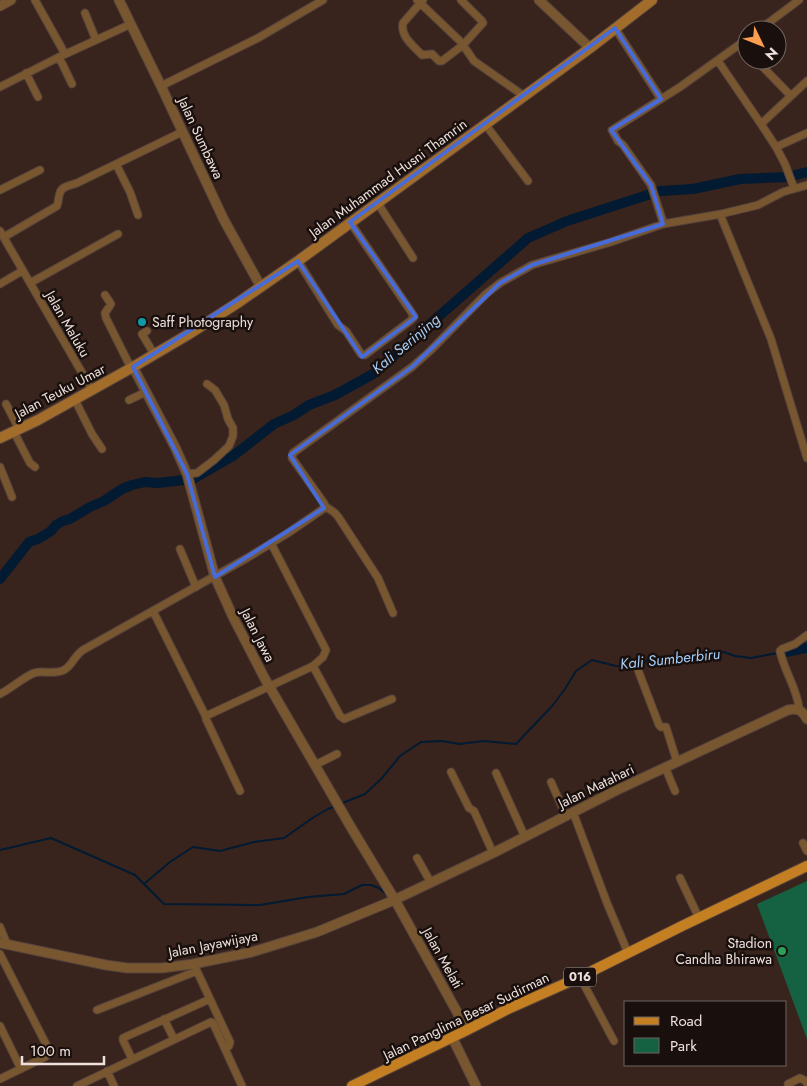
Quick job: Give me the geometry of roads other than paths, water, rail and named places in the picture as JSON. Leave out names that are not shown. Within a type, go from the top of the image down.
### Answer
[{"type":"main road","name":"Jalan Muhammad Husni Thamrin","points":[[132,368],[189,334],[298,261],[590,48],[652,0]]},
{"type":"main road","name":"Jalan Teuku Umar","points":[[0,438],[75,400],[132,368]]},
{"type":"main road","name":"Jalan Panglima Besar Sudirman","points":[[352,1086],[807,866]]},
{"type":"street","points":[[0,6],[11,0]]},
{"type":"street","points":[[35,0],[62,56],[72,84]]},
{"type":"street","name":"Jalan Sumbawa","points":[[118,0],[224,220],[260,287]]},
{"type":"street","points":[[161,86],[258,38],[323,0]]},
{"type":"street","points":[[461,0],[483,23],[463,45],[443,61],[431,54],[422,55],[407,39],[402,30],[403,23],[420,1],[463,45],[474,62],[524,96]]},
{"type":"street","points":[[539,0],[590,48]]},
{"type":"street","points":[[772,20],[799,0]]},
{"type":"street","points":[[84,13],[96,40]]},
{"type":"street","points":[[0,87],[130,24]]},
{"type":"street","points":[[615,28],[661,99]]},
{"type":"street","points":[[662,221],[651,185],[612,130],[680,87],[737,47]]},
{"type":"street","points":[[718,61],[776,147],[794,188]]},
{"type":"street","points":[[766,70],[791,96]]},
{"type":"street","points":[[26,73],[38,97]]},
{"type":"street","points":[[761,124],[807,81]]},
{"type":"street","points":[[485,124],[528,181]]},
{"type":"street","points":[[2,234],[57,206],[62,189],[182,132]]},
{"type":"street","points":[[776,147],[807,133]]},
{"type":"street","points":[[116,164],[130,192],[138,215]]},
{"type":"street","points":[[0,190],[40,170]]},
{"type":"street","points":[[393,613],[378,578],[339,518],[325,506],[292,458],[293,453],[412,367],[486,294],[532,265],[612,242],[662,221],[721,214],[758,205],[794,188],[807,185]]},
{"type":"street","points":[[377,202],[413,258]]},
{"type":"street","points":[[721,214],[771,338],[807,458]]},
{"type":"street","points":[[298,261],[338,324],[346,330],[361,354],[365,355],[376,348],[414,316],[350,222]]},
{"type":"street","name":"Jalan Maluku","points":[[2,234],[92,390]]},
{"type":"street","points":[[30,283],[118,234]]},
{"type":"street","points":[[0,284],[22,271]]},
{"type":"street","points":[[105,295],[111,304],[105,313],[106,318],[132,368]]},
{"type":"street","points":[[147,331],[142,334],[154,354]]},
{"type":"street","name":"Jalan Jawa","points":[[132,368],[188,475],[215,577],[233,617],[269,686],[392,901]]},
{"type":"street","points":[[188,475],[197,473],[214,460],[229,446],[233,436],[233,428],[224,405],[215,390],[207,384]]},
{"type":"street","points":[[129,400],[146,392]]},
{"type":"street","points":[[75,400],[92,434],[102,449]]},
{"type":"street","points":[[6,404],[30,463],[35,467]]},
{"type":"street","points":[[0,467],[12,497]]},
{"type":"street","points":[[0,694],[34,673],[65,670],[76,655],[83,650],[215,577],[311,518],[325,506]]},
{"type":"street","points":[[206,717],[313,666],[326,652],[326,647],[272,543]]},
{"type":"street","points":[[180,549],[196,587]]},
{"type":"street","points":[[153,610],[240,791]]},
{"type":"street","points":[[807,635],[795,644],[782,649],[780,653],[798,699],[799,709],[807,719]]},
{"type":"street","points":[[313,666],[340,716],[344,719],[392,699]]},
{"type":"street","points":[[638,670],[659,725],[666,728],[677,762]]},
{"type":"street","name":"Jalan Matahari","points":[[392,901],[665,767],[788,710],[799,709]]},
{"type":"street","points":[[315,765],[337,754]]},
{"type":"street","points":[[665,767],[675,791]]},
{"type":"street","points":[[451,772],[469,808],[474,811],[493,853]]},
{"type":"street","points":[[496,773],[525,837]]},
{"type":"street","points":[[552,782],[569,814],[628,953]]},
{"type":"street","points":[[803,844],[807,851]]},
{"type":"street","points":[[417,858],[431,883]]},
{"type":"street","points":[[680,878],[699,918]]},
{"type":"street","name":"Jalan Jayawijaya","points":[[4,943],[127,968],[195,968],[317,932],[392,901]]},
{"type":"street","name":"Jalan Melati","points":[[392,901],[467,1030]]},
{"type":"street","points":[[0,926],[4,943]]},
{"type":"street","points":[[0,954],[48,1050],[46,1056],[0,1079]]},
{"type":"street","points":[[97,1010],[195,968],[230,1042],[229,1046],[225,1049]]},
{"type":"street","points":[[580,977],[614,1041]]},
{"type":"street","points":[[132,1059],[122,1040],[123,1038],[210,999]]},
{"type":"street","points":[[164,1019],[174,1039]]},
{"type":"street","points":[[77,1086],[211,1022],[242,1086]]},
{"type":"street","points":[[0,1026],[21,1069]]},
{"type":"street","points":[[452,1038],[476,1086]]},
{"type":"street","points":[[107,1071],[114,1086]]},
{"type":"street","points":[[788,1084],[800,1078],[807,1083]]},
{"type":"waterway","name":"Kali Serinjing","points":[[0,579],[29,542],[51,531],[63,521],[132,485],[145,482],[158,483],[193,479],[233,456],[274,424],[294,415],[309,405],[335,395],[373,374],[528,238],[567,221],[660,191],[693,189],[740,179],[788,177],[807,172]]},
{"type":"waterway","name":"Kali Sumberbiru","points":[[785,652],[807,648]]},
{"type":"waterway","name":"Kali Sumberbiru","points":[[340,804],[365,794],[382,778],[400,756],[421,742],[442,741],[459,744],[484,741],[516,744],[553,705],[576,671],[592,660],[616,666],[636,666],[648,660],[661,662],[724,652],[735,656],[751,658],[777,653]]},
{"type":"waterway","name":"Kali Sumberbiru","points":[[144,884],[170,862],[193,847],[220,851],[254,842],[284,838],[314,817],[336,806]]},
{"type":"waterway","points":[[0,850],[51,838],[135,875],[164,904],[260,905],[308,897],[344,894],[362,885],[371,885],[379,888],[388,896]]},
{"type":"waterway","points":[[431,974],[439,988]]},
{"type":"place","name":"Saff Photography","points":[[142,322]]},
{"type":"place","name":"Stadion Candha Bhirawa","points":[[782,951]]}]
